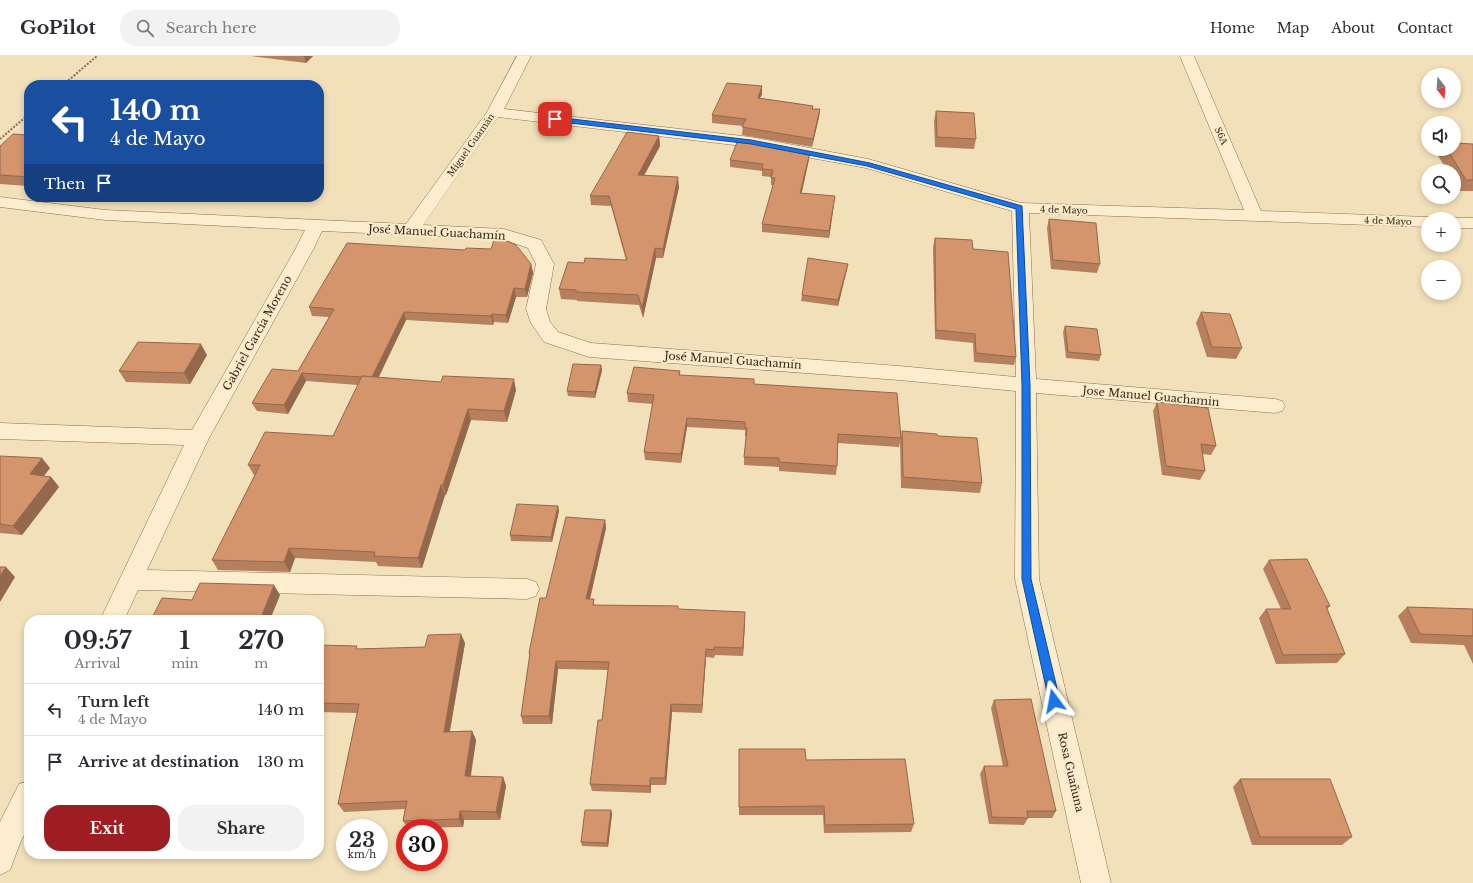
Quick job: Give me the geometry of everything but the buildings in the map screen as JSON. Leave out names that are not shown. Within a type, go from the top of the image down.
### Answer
[{"type":"street","name":"Miguel Guamán","points":[[411,230],[494,112],[524,56]]},
{"type":"street","name":"S6A","points":[[1187,56],[1255,217]]},
{"type":"street","name":"4 de Mayo","points":[[494,112],[751,142],[868,164],[1020,208],[1421,222]]},
{"type":"street","name":"José Manuel Guachamín","points":[[0,202],[105,215],[504,234],[535,244],[545,264],[536,309],[541,323],[551,337],[589,350],[899,373],[1026,385]]},
{"type":"street","name":"Rosa Guañuna","points":[[1020,208],[1026,385],[1026,579],[1096,883]]},
{"type":"street","points":[[1461,223],[1473,223]]},
{"type":"street","name":"Gabriel García Moreno","points":[[114,615],[198,438],[305,248],[315,226]]},
{"type":"street","name":"Jose Manuel Guachamin","points":[[1026,385],[1275,406]]},
{"type":"street","points":[[0,430],[198,438]]},
{"type":"street","points":[[131,580],[527,589]]},
{"type":"street","points":[[0,860],[5,843],[24,804]]},
{"type":"path","points":[[69,80],[97,56]]},
{"type":"path","points":[[0,138],[24,118]]},
{"type":"route","points":[[555,119],[751,142],[868,164],[1020,208],[1026,385],[1026,579],[1054,701]]}]
